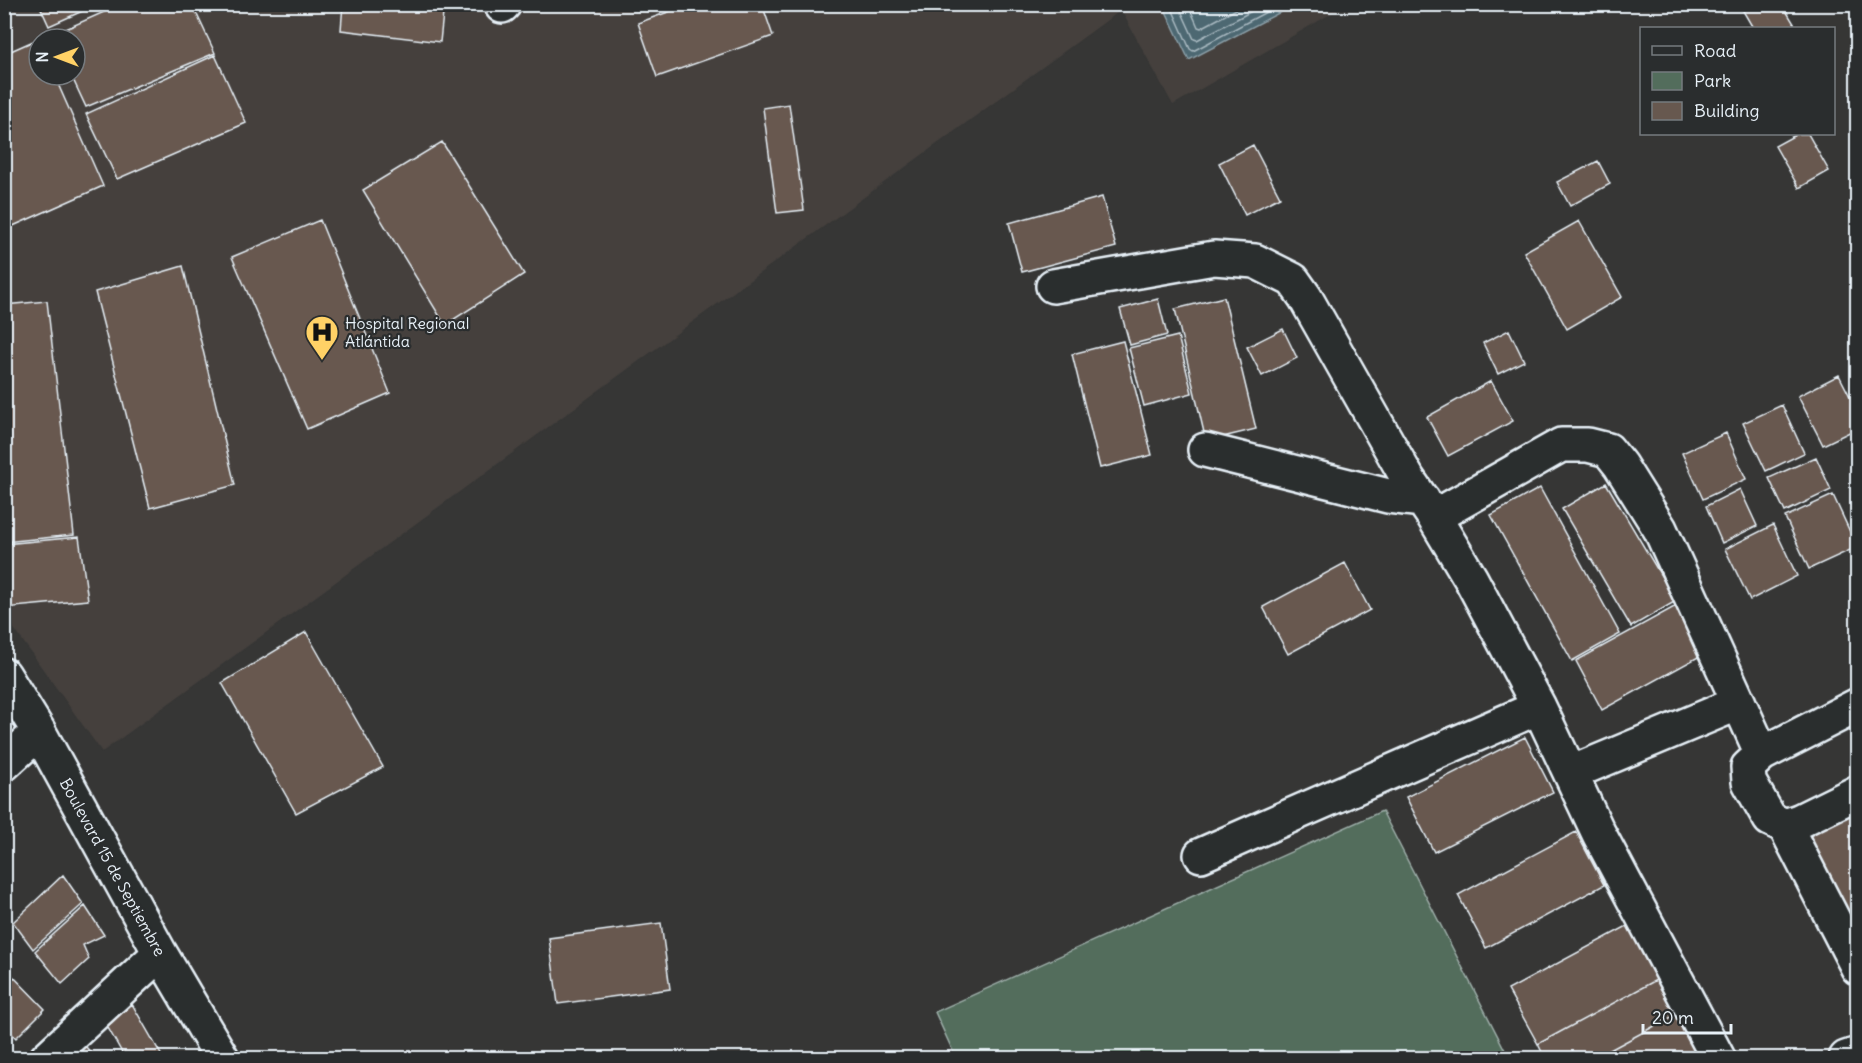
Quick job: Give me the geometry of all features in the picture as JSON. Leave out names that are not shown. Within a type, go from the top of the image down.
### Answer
[{"type":"street","points":[[1053,286],[1214,258],[1255,261],[1293,280],[1305,297],[1403,469],[1471,579],[1539,707],[1599,834],[1718,1059]]},
{"type":"street","points":[[1205,450],[1429,508],[1561,445],[1588,445],[1608,450],[1660,529],[1762,754]]},
{"type":"street","name":"Boulevard 15 de Septiembre","points":[[4,675],[39,732],[160,953],[222,1059]]},
{"type":"street","points":[[1570,773],[1739,703]]},
{"type":"street","points":[[1857,705],[1762,754],[1748,767],[1749,782],[1770,819],[1785,826],[1857,968]]},
{"type":"street","points":[[1201,855],[1539,707]]},
{"type":"street","points":[[4,764],[39,732]]},
{"type":"street","points":[[1785,826],[1857,792]]},
{"type":"street","points":[[47,1059],[160,953]]},
{"type":"street","points":[[1846,1059],[1857,1054]]},
{"type":"shaded area","name":"Hospital Regional Atlántida","points":[[4,5],[1346,5],[1173,105],[1121,10],[102,752],[5,616]]},
{"type":"green space","points":[[1382,811],[1509,1058],[956,1058],[935,1012]]},
{"type":"water","points":[[1163,5],[1294,5],[1189,60]]},
{"type":"building","points":[[39,4],[98,4],[49,26]]},
{"type":"building","points":[[122,4],[192,4],[215,53],[86,107],[77,87],[87,87],[87,27],[70,27]]},
{"type":"building","points":[[343,4],[444,4],[440,42],[341,30]]},
{"type":"building","points":[[690,4],[762,4],[773,36],[657,77],[638,23]]},
{"type":"building","points":[[1739,4],[1782,4],[1796,27],[1752,27]]},
{"type":"building","points":[[27,44],[27,87],[59,87],[103,186],[4,230],[4,54]]},
{"type":"building","points":[[215,55],[246,123],[117,179],[86,114]]},
{"type":"building","points":[[789,104],[804,210],[777,213],[763,108]]},
{"type":"building","points":[[1795,135],[1809,135],[1829,171],[1799,188],[1775,146]]},
{"type":"building","points":[[442,142],[524,274],[445,325],[363,190]]},
{"type":"building","points":[[1253,145],[1280,197],[1245,215],[1219,163]]},
{"type":"building","points":[[1598,161],[1610,184],[1570,206],[1557,182]]},
{"type":"building","points":[[1102,197],[1116,247],[1022,272],[1009,223]]},
{"type":"building","points":[[320,220],[390,393],[307,429],[232,257]]},
{"type":"building","points":[[1579,221],[1622,297],[1567,329],[1524,252]]},
{"type":"building","points":[[183,266],[235,485],[150,508],[95,292]]},
{"type":"building","points":[[1224,297],[1256,429],[1206,441],[1175,309]]},
{"type":"building","points":[[1158,299],[1167,335],[1130,345],[1120,309]]},
{"type":"building","points":[[47,301],[74,535],[4,542],[4,305]]},
{"type":"building","points":[[1283,329],[1297,358],[1262,376],[1247,347]]},
{"type":"building","points":[[1509,330],[1524,361],[1498,374],[1483,343]]},
{"type":"building","points":[[1178,336],[1192,393],[1144,406],[1129,348]]},
{"type":"building","points":[[1123,341],[1152,455],[1100,468],[1072,354]]},
{"type":"building","points":[[1839,375],[1858,412],[1858,428],[1823,445],[1798,396]]},
{"type":"building","points":[[1491,381],[1513,421],[1448,456],[1427,417]]},
{"type":"building","points":[[1782,405],[1804,453],[1766,471],[1743,423]]},
{"type":"building","points":[[1726,433],[1746,479],[1703,499],[1682,453]]},
{"type":"building","points":[[1816,457],[1831,490],[1785,512],[1769,478]]},
{"type":"building","points":[[1606,483],[1676,601],[1631,627],[1562,509]]},
{"type":"building","points":[[1540,488],[1620,634],[1572,661],[1491,515]]},
{"type":"building","points":[[1740,489],[1757,526],[1722,543],[1706,506]]},
{"type":"building","points":[[1833,495],[1857,547],[1809,569],[1785,517]]},
{"type":"building","points":[[1773,525],[1797,576],[1750,600],[1725,549]]},
{"type":"building","points":[[79,537],[88,600],[4,608],[4,544]]},
{"type":"building","points":[[1345,563],[1370,610],[1288,654],[1263,607]]},
{"type":"building","points":[[1676,606],[1702,655],[1602,710],[1576,661]]},
{"type":"building","points":[[306,632],[383,767],[296,813],[222,683]]},
{"type":"building","points":[[1525,737],[1553,792],[1434,852],[1406,797]]},
{"type":"building","points":[[1858,809],[1858,938],[1805,837]]},
{"type":"building","points":[[1576,832],[1604,885],[1486,948],[1458,895]]},
{"type":"building","points":[[63,875],[83,904],[33,949],[13,922]]},
{"type":"building","points":[[85,906],[104,935],[83,945],[89,959],[62,984],[35,951]]},
{"type":"building","points":[[661,923],[670,989],[558,1004],[549,938]]},
{"type":"building","points":[[1629,925],[1658,979],[1538,1044],[1508,990]]},
{"type":"building","points":[[4,967],[45,1009],[16,1038],[4,1026]]},
{"type":"building","points":[[1658,979],[1677,1014],[1595,1058],[1545,1058],[1538,1044]]},
{"type":"building","points":[[132,1004],[163,1058],[125,1058],[107,1026]]},
{"type":"building","points":[[1677,1014],[1701,1058],[1595,1058]]},
{"type":"building","points":[[85,1046],[96,1058],[74,1058]]},
{"type":"place","name":"Hospital Regional Atlántida","points":[[322,361]]}]
